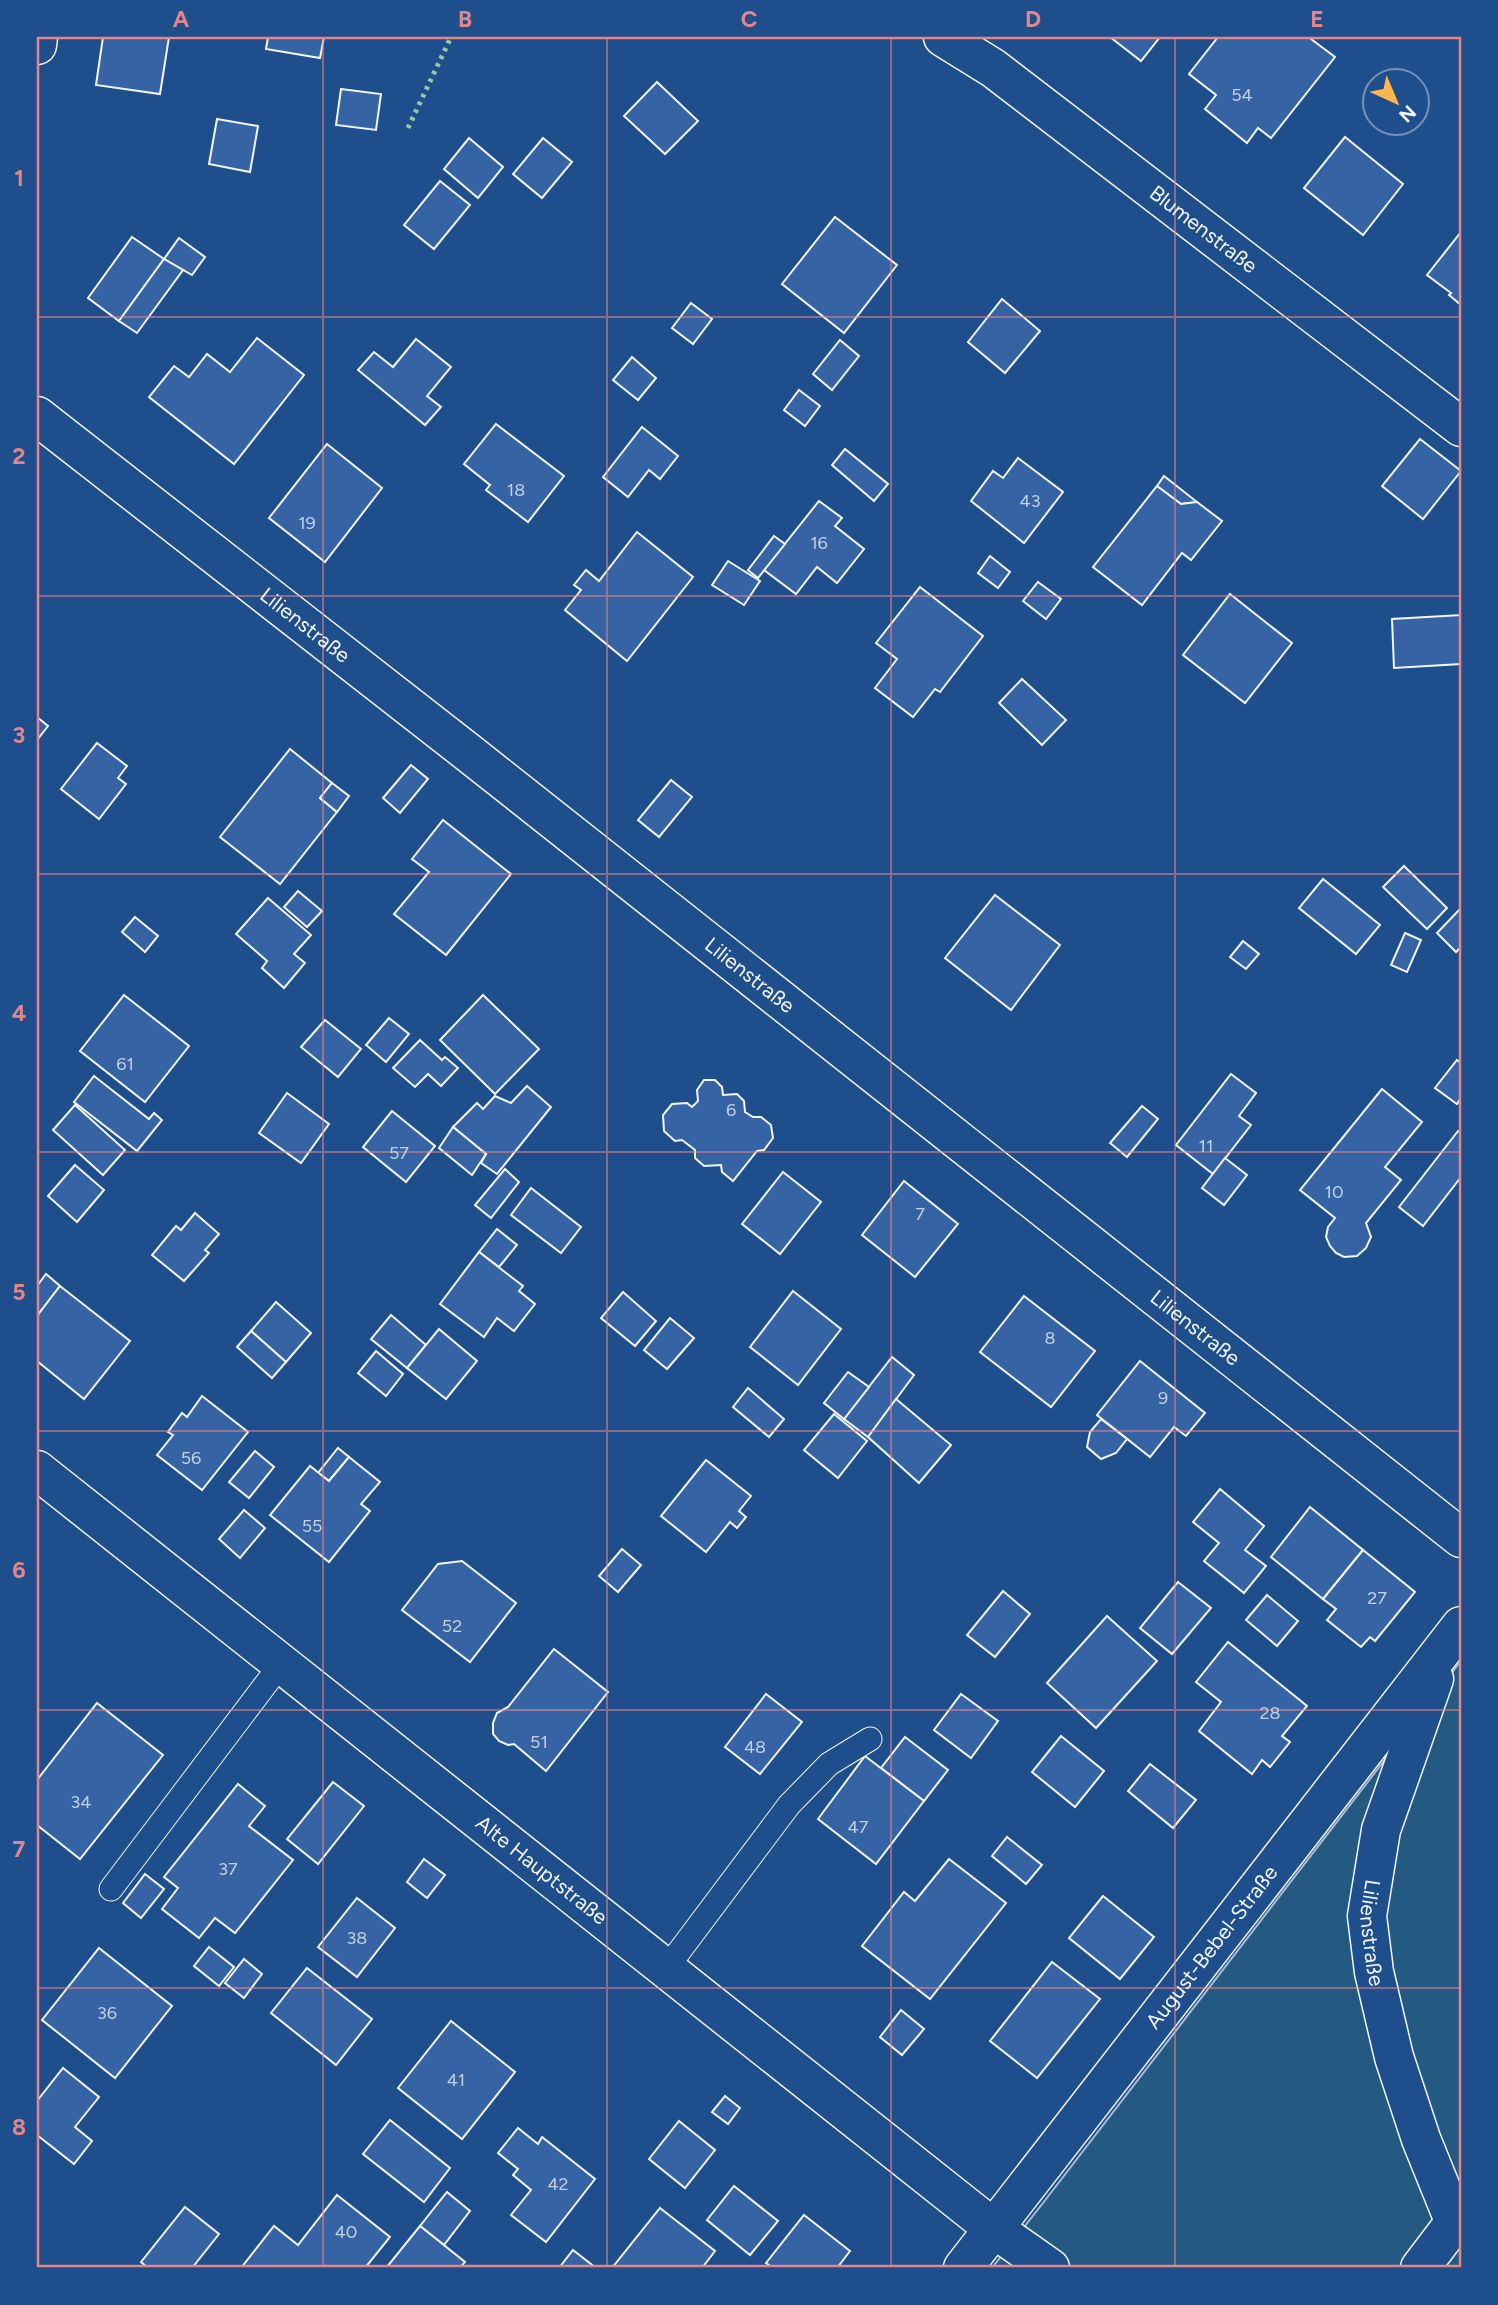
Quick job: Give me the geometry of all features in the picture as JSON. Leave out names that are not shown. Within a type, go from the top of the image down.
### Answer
[{"type":"street","points":[[37,44],[38,37]]},
{"type":"street","name":"Blumenstraße","points":[[943,37],[993,68],[1461,427]]},
{"type":"street","name":"Lilienstraße","points":[[37,416],[470,754],[1461,1538]]},
{"type":"street","name":"Alte Hauptstraße","points":[[41,1481],[281,1664],[993,2228],[1050,2268]]},
{"type":"street","name":"Lilienstraße","points":[[1455,1634],[1381,1830],[1367,1916],[1374,1972],[1394,2057],[1421,2139],[1458,2219]]},
{"type":"street","name":"August-Bebel-Straße","points":[[963,2268],[1455,1634]]},
{"type":"street","points":[[1420,2268],[1458,2219]]},
{"type":"lane","points":[[111,1889],[281,1664]]},
{"type":"lane","points":[[666,1969],[789,1805],[829,1764],[870,1739]]},
{"type":"shaded area","points":[[1461,1661],[1461,2268],[992,2268],[1043,2203]]},
{"type":"building","points":[[103,37],[169,37],[160,94],[96,85]]},
{"type":"building","points":[[268,37],[324,37],[320,58],[266,49]]},
{"type":"building","points":[[1110,37],[1160,37],[1141,61]]},
{"type":"building","points":[[1218,37],[1312,37],[1311,39],[1335,57],[1271,138],[1258,128],[1247,143],[1205,109],[1216,95],[1189,74]]},
{"type":"building","points":[[657,82],[698,121],[665,154],[624,116]]},
{"type":"building","points":[[341,89],[381,94],[376,130],[336,125]]},
{"type":"building","points":[[217,119],[258,126],[250,172],[209,164]]},
{"type":"building","points":[[1345,137],[1403,184],[1363,235],[1304,188]]},
{"type":"building","points":[[469,138],[503,167],[478,198],[444,169]]},
{"type":"building","points":[[543,138],[572,162],[542,198],[513,174]]},
{"type":"building","points":[[440,181],[470,205],[434,249],[404,225]]},
{"type":"building","points":[[835,217],[897,265],[844,333],[782,284]]},
{"type":"building","points":[[1461,232],[1461,305],[1449,295],[1451,293],[1427,275]]},
{"type":"building","points":[[132,237],[164,259],[119,321],[88,298]]},
{"type":"building","points":[[179,238],[205,257],[192,275],[164,259]]},
{"type":"building","points":[[164,259],[183,270],[137,333],[119,321]]},
{"type":"building","points":[[1002,299],[1040,331],[1005,373],[968,342]]},
{"type":"building","points":[[691,303],[712,319],[693,344],[672,328]]},
{"type":"building","points":[[257,338],[304,375],[234,464],[149,397],[174,366],[189,377],[207,354],[230,372]]},
{"type":"building","points":[[416,339],[451,367],[427,396],[441,407],[425,425],[358,370],[374,352],[393,367]]},
{"type":"building","points":[[840,340],[859,356],[832,390],[813,374]]},
{"type":"building","points":[[632,357],[656,378],[638,400],[613,380]]},
{"type":"building","points":[[799,390],[820,406],[805,426],[784,410]]},
{"type":"building","points":[[496,424],[564,476],[528,522],[486,490],[490,485],[464,464]]},
{"type":"building","points":[[642,427],[678,456],[660,479],[649,470],[628,497],[603,477]]},
{"type":"building","points":[[1420,439],[1461,471],[1423,519],[1382,486]]},
{"type":"building","points":[[327,444],[382,488],[325,562],[269,518]]},
{"type":"building","points":[[845,449],[888,484],[874,501],[832,465]]},
{"type":"building","points":[[1018,458],[1063,492],[1024,543],[971,501],[993,471],[1003,478]]},
{"type":"building","points":[[1164,476],[1197,502],[1181,504],[1157,486]]},
{"type":"building","points":[[1157,486],[1181,504],[1197,502],[1222,521],[1191,560],[1182,553],[1142,605],[1093,567]]},
{"type":"building","points":[[819,501],[842,518],[835,526],[864,549],[837,583],[817,567],[796,594],[764,570]]},
{"type":"building","points":[[637,532],[693,577],[627,661],[565,610],[581,590],[574,585],[586,570],[599,581]]},
{"type":"building","points":[[774,536],[785,544],[758,578],[748,570]]},
{"type":"building","points":[[990,556],[1010,572],[998,588],[978,573]]},
{"type":"building","points":[[728,561],[760,581],[744,605],[712,585]]},
{"type":"building","points":[[1038,582],[1061,599],[1046,619],[1023,601]]},
{"type":"building","points":[[920,587],[983,636],[940,692],[935,689],[913,717],[875,688],[897,659],[876,643]]},
{"type":"building","points":[[1230,594],[1292,643],[1245,703],[1183,655]]},
{"type":"building","points":[[1461,615],[1461,664],[1394,668],[1392,619]]},
{"type":"building","points":[[1022,679],[1066,720],[1042,745],[999,703]]},
{"type":"building","points":[[37,717],[48,726],[37,740]]},
{"type":"building","points":[[97,743],[127,766],[118,778],[126,784],[99,819],[61,789]]},
{"type":"building","points":[[290,749],[332,783],[320,798],[337,812],[280,884],[220,837]]},
{"type":"building","points":[[411,765],[428,779],[400,813],[383,798]]},
{"type":"building","points":[[671,780],[692,797],[659,837],[638,820]]},
{"type":"building","points":[[332,783],[349,796],[337,812],[320,798]]},
{"type":"building","points":[[443,820],[511,874],[446,955],[394,914],[429,872],[412,859]]},
{"type":"building","points":[[1404,866],[1447,908],[1427,929],[1383,887]]},
{"type":"building","points":[[1323,879],[1380,925],[1356,954],[1299,908]]},
{"type":"building","points":[[298,891],[322,911],[307,927],[284,907]]},
{"type":"building","points":[[995,895],[1060,945],[1011,1010],[945,958]]},
{"type":"building","points":[[268,898],[311,935],[294,954],[305,963],[284,988],[262,968],[267,961],[236,934]]},
{"type":"building","points":[[1461,908],[1461,947],[1456,952],[1437,933]]},
{"type":"building","points":[[135,917],[158,936],[145,952],[122,932]]},
{"type":"building","points":[[1405,933],[1421,940],[1407,972],[1391,965]]},
{"type":"building","points":[[1243,941],[1259,954],[1246,969],[1230,957]]},
{"type":"building","points":[[124,995],[189,1046],[145,1102],[80,1051]]},
{"type":"building","points":[[483,995],[539,1049],[495,1094],[440,1040]]},
{"type":"building","points":[[389,1018],[409,1034],[386,1062],[366,1045]]},
{"type":"building","points":[[325,1020],[361,1049],[338,1077],[301,1047]]},
{"type":"building","points":[[420,1040],[442,1060],[445,1057],[458,1068],[441,1086],[428,1074],[415,1087],[393,1068]]},
{"type":"building","points":[[1457,1060],[1461,1063],[1461,1098],[1457,1104],[1435,1088]]},
{"type":"building","points":[[1231,1074],[1256,1093],[1239,1116],[1251,1125],[1213,1174],[1176,1145]]},
{"type":"building","points":[[94,1076],[149,1119],[154,1113],[162,1120],[137,1151],[74,1102]]},
{"type":"building","points":[[704,1080],[715,1080],[722,1087],[723,1095],[737,1094],[744,1101],[745,1112],[753,1117],[761,1117],[771,1125],[773,1138],[764,1150],[757,1151],[733,1181],[722,1172],[721,1165],[704,1166],[695,1158],[695,1150],[682,1140],[675,1141],[664,1131],[663,1115],[672,1104],[687,1103],[692,1107],[698,1101],[697,1090]]},
{"type":"building","points":[[527,1086],[551,1107],[497,1174],[481,1163],[486,1154],[453,1127],[477,1103],[483,1109],[495,1096],[511,1103]]},
{"type":"building","points":[[1382,1089],[1422,1122],[1385,1167],[1401,1180],[1366,1223],[1371,1237],[1366,1248],[1357,1256],[1344,1257],[1336,1253],[1326,1237],[1328,1227],[1335,1218],[1300,1190]]},
{"type":"building","points":[[287,1093],[329,1124],[301,1163],[259,1133]]},
{"type":"building","points":[[75,1105],[125,1150],[103,1175],[53,1130]]},
{"type":"building","points":[[1142,1106],[1158,1119],[1127,1157],[1110,1143]]},
{"type":"building","points":[[392,1111],[435,1146],[406,1182],[363,1147]]},
{"type":"building","points":[[453,1127],[486,1154],[472,1175],[439,1148]]},
{"type":"building","points":[[1458,1131],[1461,1133],[1461,1177],[1423,1226],[1399,1207]]},
{"type":"building","points":[[1225,1158],[1247,1175],[1224,1205],[1202,1188]]},
{"type":"building","points":[[75,1165],[104,1190],[77,1222],[48,1196]]},
{"type":"building","points":[[505,1169],[519,1182],[491,1218],[475,1205]]},
{"type":"building","points":[[783,1172],[821,1202],[780,1254],[742,1224]]},
{"type":"building","points":[[904,1181],[958,1224],[915,1277],[862,1235]]},
{"type":"building","points":[[531,1188],[581,1227],[561,1253],[511,1215]]},
{"type":"building","points":[[195,1213],[219,1234],[205,1250],[209,1253],[184,1281],[152,1255],[176,1226],[181,1230]]},
{"type":"building","points":[[497,1229],[517,1245],[499,1267],[479,1252]]},
{"type":"building","points":[[479,1252],[523,1286],[519,1291],[535,1304],[514,1331],[497,1318],[484,1337],[440,1304]]},
{"type":"building","points":[[46,1274],[60,1286],[37,1316],[37,1286]]},
{"type":"building","points":[[60,1286],[130,1341],[84,1399],[37,1361],[37,1316]]},
{"type":"building","points":[[793,1291],[841,1329],[798,1385],[750,1347]]},
{"type":"building","points":[[623,1292],[656,1321],[635,1346],[601,1318]]},
{"type":"building","points":[[1024,1296],[1095,1351],[1051,1407],[980,1352]]},
{"type":"building","points":[[276,1302],[311,1333],[286,1362],[251,1331]]},
{"type":"building","points":[[391,1315],[426,1345],[407,1368],[371,1339]]},
{"type":"building","points":[[670,1318],[694,1338],[667,1369],[644,1350]]},
{"type":"building","points":[[439,1329],[477,1361],[446,1399],[407,1368]]},
{"type":"building","points":[[251,1331],[286,1362],[272,1378],[237,1347]]},
{"type":"building","points":[[376,1351],[403,1374],[386,1396],[358,1373]]},
{"type":"building","points":[[892,1357],[914,1375],[868,1437],[844,1419]]},
{"type":"building","points":[[1140,1361],[1205,1413],[1186,1436],[1174,1427],[1150,1457],[1097,1415]]},
{"type":"building","points":[[848,1372],[869,1387],[844,1419],[824,1403]]},
{"type":"building","points":[[748,1388],[784,1419],[769,1437],[733,1407]]},
{"type":"building","points":[[202,1396],[248,1432],[202,1490],[157,1455],[173,1435],[168,1432],[182,1413],[187,1417]]},
{"type":"building","points":[[896,1399],[951,1445],[919,1483],[868,1437]]},
{"type":"building","points":[[834,1414],[867,1441],[838,1478],[804,1450]]},
{"type":"building","points":[[1101,1419],[1127,1439],[1116,1453],[1101,1459],[1087,1447],[1090,1432]]},
{"type":"building","points":[[338,1448],[349,1457],[329,1481],[318,1473]]},
{"type":"building","points":[[255,1451],[274,1467],[249,1498],[229,1482]]},
{"type":"building","points":[[349,1457],[380,1482],[361,1504],[370,1511],[329,1562],[270,1515],[310,1466],[329,1481]]},
{"type":"building","points":[[706,1460],[751,1496],[739,1511],[746,1517],[737,1528],[730,1522],[706,1552],[661,1516]]},
{"type":"building","points":[[1220,1489],[1264,1526],[1245,1550],[1266,1566],[1244,1593],[1204,1561],[1219,1543],[1193,1522]]},
{"type":"building","points":[[1310,1507],[1363,1550],[1323,1599],[1271,1557]]},
{"type":"building","points":[[244,1510],[265,1528],[240,1558],[219,1539]]},
{"type":"building","points":[[622,1549],[641,1565],[618,1592],[599,1576]]},
{"type":"building","points":[[1363,1550],[1415,1592],[1375,1641],[1370,1637],[1361,1647],[1327,1620],[1336,1609],[1323,1599]]},
{"type":"building","points":[[462,1561],[516,1603],[470,1662],[402,1610],[438,1564]]},
{"type":"building","points":[[1178,1582],[1211,1608],[1172,1654],[1140,1628]]},
{"type":"building","points":[[1003,1591],[1030,1614],[995,1657],[967,1635]]},
{"type":"building","points":[[1267,1595],[1298,1621],[1277,1646],[1246,1620]]},
{"type":"building","points":[[1107,1616],[1157,1661],[1096,1728],[1047,1683]]},
{"type":"building","points":[[1228,1642],[1307,1706],[1282,1736],[1290,1742],[1270,1767],[1262,1760],[1252,1774],[1199,1731],[1221,1702],[1196,1682]]},
{"type":"building","points":[[554,1649],[608,1692],[546,1771],[514,1744],[508,1745],[499,1741],[493,1734],[493,1723],[497,1713],[508,1707]]},
{"type":"building","points":[[766,1694],[802,1722],[760,1774],[725,1747]]},
{"type":"building","points":[[961,1694],[998,1721],[971,1758],[934,1730]]},
{"type":"building","points":[[97,1703],[163,1755],[80,1859],[37,1825],[37,1780]]},
{"type":"building","points":[[1061,1736],[1104,1771],[1075,1807],[1032,1772]]},
{"type":"building","points":[[905,1737],[948,1770],[924,1801],[881,1768]]},
{"type":"building","points":[[865,1756],[924,1801],[876,1864],[818,1819]]},
{"type":"building","points":[[1150,1764],[1196,1800],[1173,1828],[1128,1791]]},
{"type":"building","points":[[333,1782],[364,1806],[318,1864],[287,1839]]},
{"type":"building","points":[[238,1784],[265,1806],[249,1826],[293,1860],[235,1933],[215,1918],[199,1938],[162,1909],[178,1888],[164,1877]]},
{"type":"building","points":[[1007,1837],[1042,1865],[1026,1884],[992,1856]]},
{"type":"building","points":[[424,1859],[445,1875],[427,1898],[407,1882]]},
{"type":"building","points":[[949,1859],[1006,1903],[930,1999],[862,1946],[904,1892],[915,1901]]},
{"type":"building","points":[[145,1874],[164,1889],[141,1918],[123,1903]]},
{"type":"building","points":[[1103,1896],[1154,1937],[1120,1979],[1069,1938]]},
{"type":"building","points":[[357,1898],[395,1928],[357,1977],[318,1947]]},
{"type":"building","points":[[209,1947],[234,1967],[219,1986],[194,1966]]},
{"type":"building","points":[[99,1948],[172,2006],[115,2078],[42,2020]]},
{"type":"building","points":[[244,1959],[262,1974],[244,1998],[225,1983]]},
{"type":"building","points":[[1052,1962],[1100,1999],[1037,2078],[990,2041]]},
{"type":"building","points":[[307,1968],[372,2019],[336,2065],[271,2013]]},
{"type":"building","points":[[901,2010],[924,2029],[902,2055],[880,2037]]},
{"type":"building","points":[[451,2021],[515,2072],[462,2139],[398,2088]]},
{"type":"building","points":[[63,2068],[99,2097],[75,2127],[92,2141],[74,2164],[37,2135],[37,2101]]},
{"type":"building","points":[[725,2096],[740,2108],[728,2124],[712,2112]]},
{"type":"building","points":[[390,2120],[450,2168],[424,2202],[363,2154]]},
{"type":"building","points":[[679,2121],[715,2150],[685,2188],[649,2159]]},
{"type":"building","points":[[518,2128],[538,2144],[542,2137],[595,2179],[546,2242],[511,2215],[531,2190],[513,2175],[518,2169],[498,2153]]},
{"type":"building","points":[[734,2186],[778,2221],[750,2255],[707,2220]]},
{"type":"building","points":[[447,2192],[470,2211],[444,2245],[420,2226]]},
{"type":"building","points":[[337,2195],[390,2237],[365,2268],[241,2268],[274,2226],[298,2245]]},
{"type":"building","points":[[185,2207],[219,2234],[192,2268],[148,2268],[141,2262]]},
{"type":"building","points":[[660,2208],[715,2251],[702,2268],[612,2268]]},
{"type":"building","points":[[804,2215],[850,2251],[837,2268],[773,2268],[766,2263]]},
{"type":"building","points":[[420,2226],[465,2262],[460,2268],[386,2268]]},
{"type":"building","points":[[573,2250],[596,2268],[559,2268]]},
{"type":"hedge","points":[[408,128],[451,37]]}]
